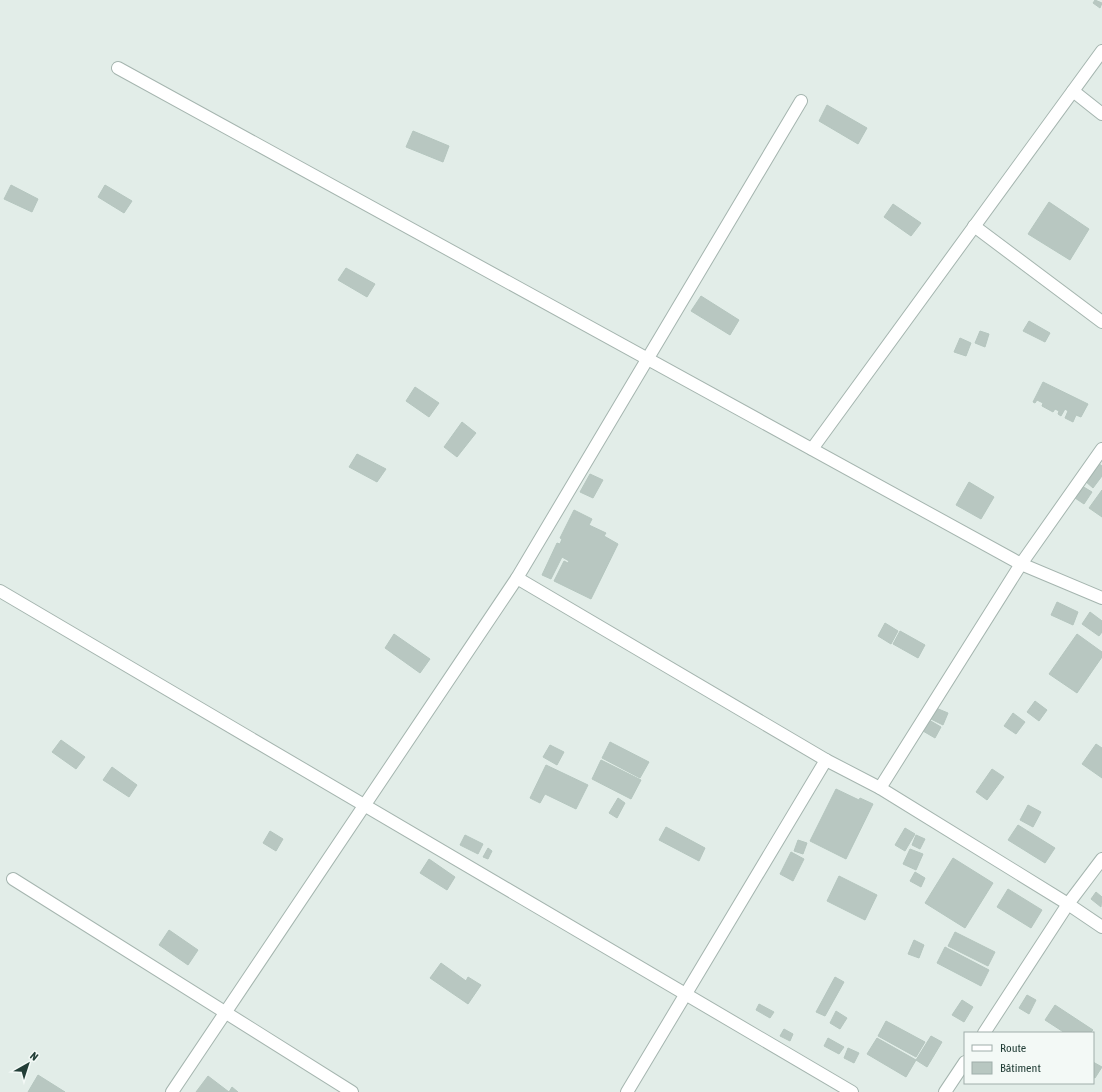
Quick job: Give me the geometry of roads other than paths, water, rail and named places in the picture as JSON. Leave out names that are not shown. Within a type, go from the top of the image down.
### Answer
[{"type":"street","points":[[812,449],[1102,50]]},
{"type":"street","points":[[118,68],[1021,564],[1102,598]]},
{"type":"street","points":[[1072,91],[1102,114]]},
{"type":"street","points":[[172,1092],[517,578],[801,102]]},
{"type":"street","points":[[974,226],[1102,322]]},
{"type":"street","points":[[880,788],[1021,564],[1102,449]]},
{"type":"street","points":[[517,578],[826,760],[880,788],[1068,904],[1102,927]]},
{"type":"street","points":[[0,591],[363,806],[852,1092]]},
{"type":"street","points":[[627,1092],[826,760]]},
{"type":"street","points":[[985,1032],[1068,904],[1102,859]]},
{"type":"street","points":[[13,879],[352,1092]]},
{"type":"street","points":[[945,1092],[964,1064]]}]
